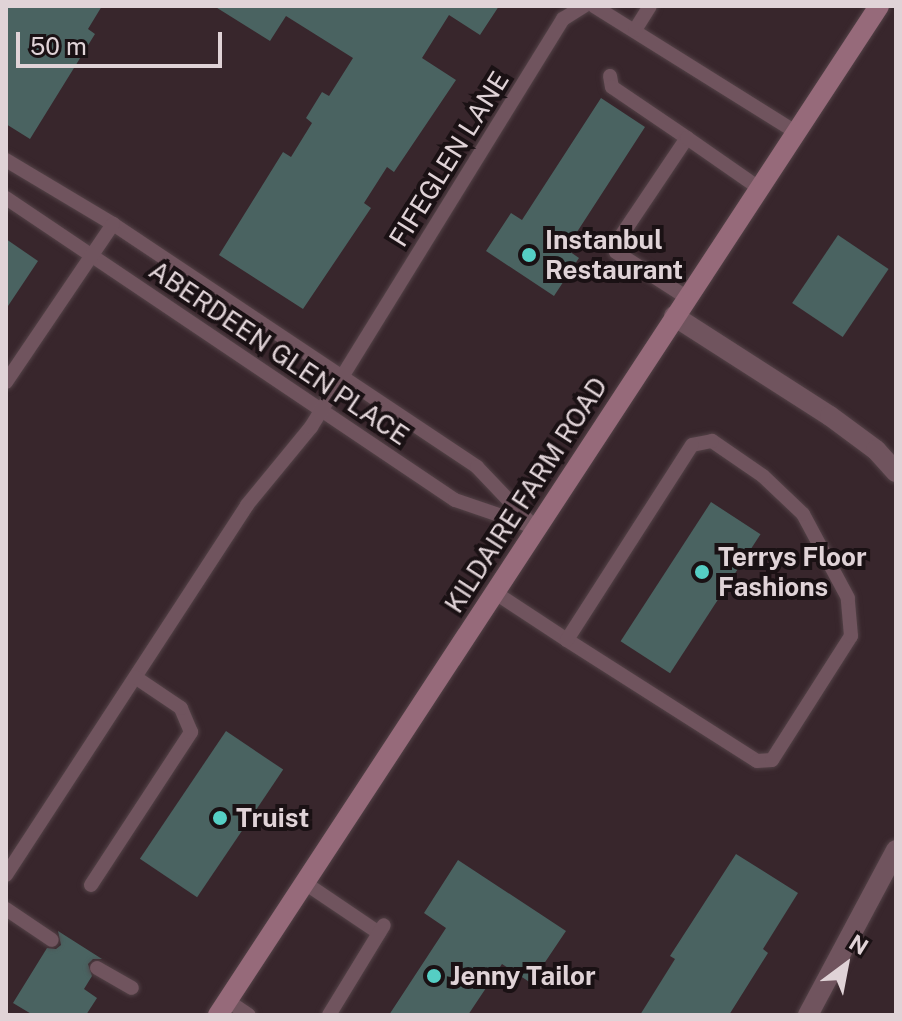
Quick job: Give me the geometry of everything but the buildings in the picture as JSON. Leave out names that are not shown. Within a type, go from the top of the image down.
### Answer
[{"type":"main road","name":"KILDAIRE FARM ROAD","points":[[223,1008],[879,6]]},
{"type":"street","points":[[674,316],[830,416],[876,450],[896,472]]},
{"type":"street","points":[[808,1015],[896,850]]},
{"type":"lane","name":"FIFEGLEN LANE","points":[[6,875],[247,505],[320,412],[563,19],[584,6]]},
{"type":"lane","points":[[594,6],[796,132]]},
{"type":"lane","points":[[635,30],[650,6]]},
{"type":"lane","points":[[611,82],[759,188]]},
{"type":"lane","points":[[686,297],[616,252],[615,245],[687,138]]},
{"type":"lane","points":[[6,160],[113,224],[477,467],[535,528]]},
{"type":"lane","name":"ABERDEEN GLEN PLACE","points":[[6,198],[455,500],[535,528]]},
{"type":"lane","points":[[6,382],[113,224]]},
{"type":"lane","points":[[494,592],[567,640],[757,761],[772,760],[851,636],[848,598],[803,514],[763,476],[712,441],[692,445],[567,640]]},
{"type":"lane","points":[[91,885],[191,732],[181,708],[135,677]]},
{"type":"lane","points":[[305,883],[382,929],[329,1015]]},
{"type":"lane","points":[[6,909],[52,940]]},
{"type":"lane","points":[[97,968],[132,988]]},
{"type":"lane","points":[[223,1008],[249,1015]]},
{"type":"place","name":"Instanbul Restaurant","points":[[529,255]]},
{"type":"place","name":"Terrys Floor Fashions","points":[[702,572]]},
{"type":"place","name":"Truist","points":[[220,818]]},
{"type":"place","name":"Jenny Tailor","points":[[434,976]]}]
